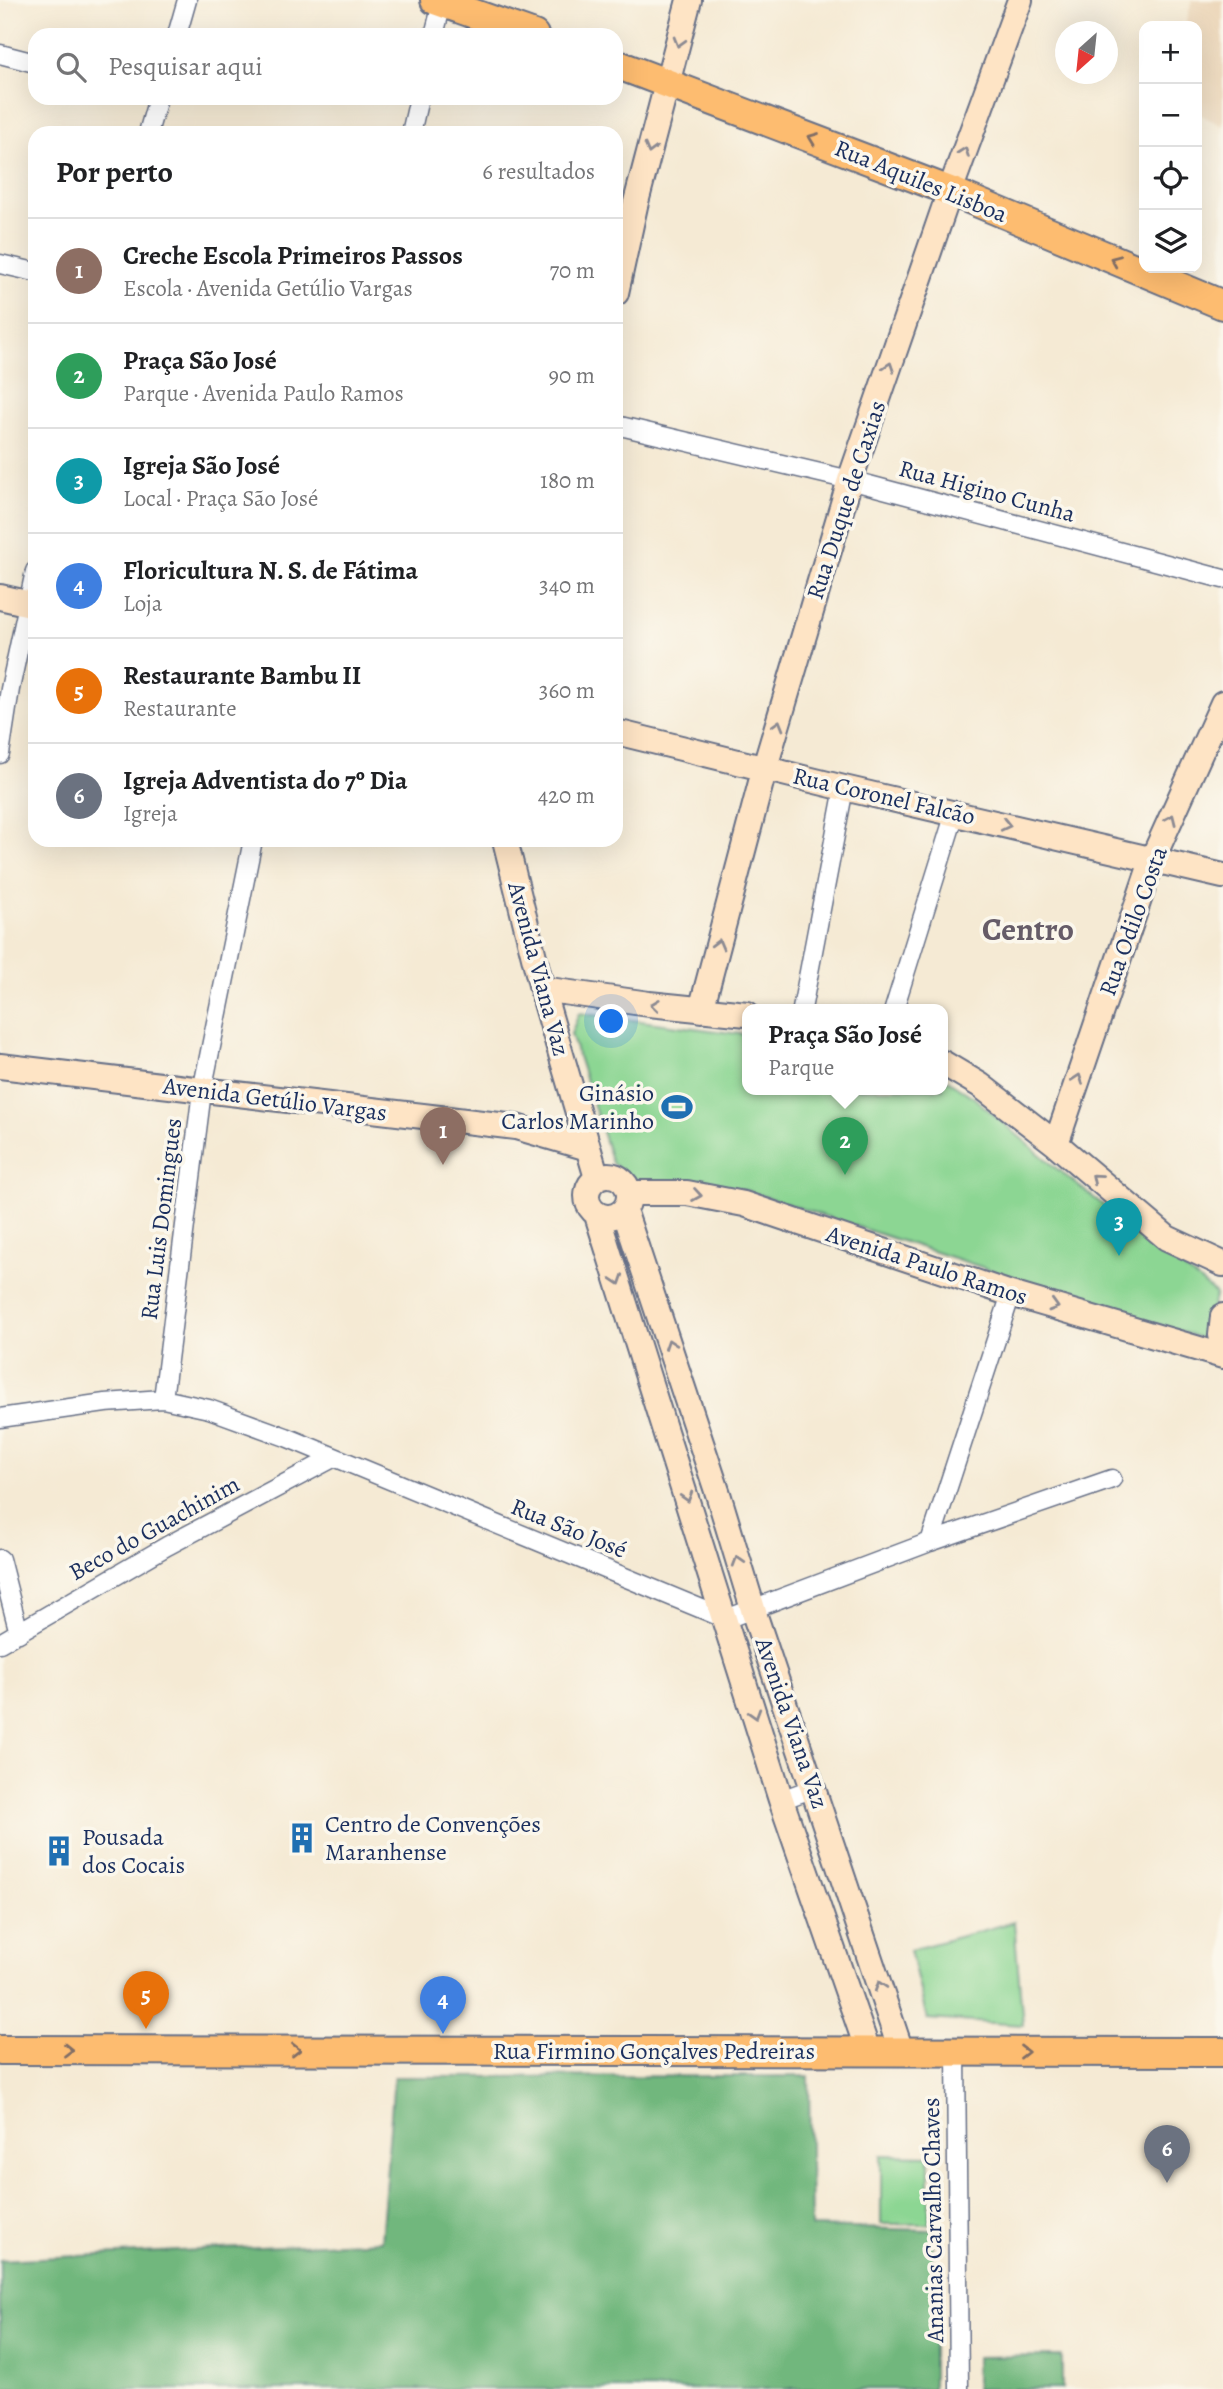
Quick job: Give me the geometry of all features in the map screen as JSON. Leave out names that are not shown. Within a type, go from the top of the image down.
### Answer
[{"type":"main road","points":[[440,1],[515,28]]},
{"type":"main road","name":"Rua Aquiles Lisboa","points":[[623,67],[950,191],[1223,305]]},
{"type":"main road","name":"Rua Firmino Gonçalves Pedreiras","points":[[0,2050],[1223,2052]]},
{"type":"street","points":[[179,28],[187,0]]},
{"type":"street","points":[[623,261],[689,0]]},
{"type":"street","name":"Rua Duque de Caxias","points":[[701,1010],[765,767],[850,480],[950,191],[1020,0]]},
{"type":"street","points":[[435,28],[440,1]]},
{"type":"street","points":[[0,54],[28,61]]},
{"type":"street","points":[[150,126],[156,105]]},
{"type":"street","points":[[413,126],[417,105]]},
{"type":"street","points":[[0,264],[28,270]]},
{"type":"street","name":"Rua Higino Cunha","points":[[623,427],[850,480],[1223,579]]},
{"type":"street","points":[[0,597],[28,603]]},
{"type":"street","points":[[0,754],[28,619]]},
{"type":"street","name":"Rua Odilo Costa","points":[[1056,1144],[1153,858],[1223,702]]},
{"type":"street","name":"Rua Coronel Falcão","points":[[623,734],[1223,876]]},
{"type":"street","points":[[803,1004],[844,788]]},
{"type":"street","points":[[896,1004],[955,813]]},
{"type":"street","name":"Rua Luis Domingues","points":[[163,1399],[202,1091],[252,847]]},
{"type":"street","name":"Avenida Viana Vaz","points":[[507,847],[542,989],[597,1178]]},
{"type":"street","points":[[542,989],[742,1014]]},
{"type":"street","name":"Avenida Getúlio Vargas","points":[[0,1066],[516,1127],[589,1148]]},
{"type":"street","points":[[948,1066],[980,1086],[1056,1144],[1167,1238],[1223,1264]]},
{"type":"street","points":[[604,1175],[617,1177],[627,1186],[627,1201],[612,1217],[597,1215],[586,1200],[588,1187],[604,1175]]},
{"type":"street","name":"Avenida Paulo Ramos","points":[[627,1201],[687,1193],[744,1204],[1011,1294],[1223,1356]]},
{"type":"street","name":"Avenida Viana Vaz","points":[[627,1201],[753,1609],[901,2051]]},
{"type":"street","name":"Avenida Viana Vaz","points":[[597,1215],[781,1800],[868,2051]]},
{"type":"street","points":[[930,1542],[1011,1294]]},
{"type":"street","points":[[1223,1316],[1223,1342]]},
{"type":"street","points":[[657,1402],[686,1393]]},
{"type":"street","name":"Rua São José","points":[[0,1418],[105,1403],[163,1399],[221,1413],[286,1437],[726,1619]]},
{"type":"street","name":"Beco do Guachinim","points":[[0,1643],[167,1546],[333,1458]]},
{"type":"street","points":[[726,1619],[930,1542],[1112,1479]]},
{"type":"street","points":[[0,1559],[19,1633]]},
{"type":"street","points":[[781,1800],[814,1788]]},
{"type":"street","name":"Ananias Carvalho Chaves","points":[[956,2051],[960,2389]]},
{"type":"shaded area","points":[[1192,0],[1223,0],[1223,126],[1202,116],[1202,21],[1186,21]]},
{"type":"green space","points":[[579,1013],[742,1034],[742,1095],[948,1095],[948,1080],[973,1097],[1056,1168],[1216,1294],[1203,1339],[741,1189],[632,1179],[612,1163],[571,1034]]},
{"type":"green space","points":[[1014,1922],[1023,2025],[927,2019],[910,1950]]},
{"type":"green space","points":[[809,2076],[811,2227],[933,2230],[933,2389],[0,2389],[0,2260],[381,2241],[394,2077]]},
{"type":"green space","points":[[881,2155],[929,2156],[929,2224],[881,2224]]},
{"type":"green space","points":[[1062,2356],[1062,2389],[976,2389],[976,2357]]},
{"type":"place","name":"Ginásio Carlos Marinho","points":[[677,1107]]},
{"type":"place","name":"Creche Escola Primeiros Passos","points":[[443,1165]]},
{"type":"place","name":"Praça São José","points":[[845,1175]]},
{"type":"place","name":"Igreja São José","points":[[1119,1256]]},
{"type":"place","name":"Centro de Convenções Maranhense","points":[[302,1838]]},
{"type":"place","name":"Pousada dos Cocais","points":[[59,1851]]},
{"type":"place","name":"Restaurante Bambu II","points":[[146,2029]]},
{"type":"place","name":"Floricultura N. S. de Fátima","points":[[443,2034]]},
{"type":"place","name":"Igreja Adventista do 7º Dia","points":[[1167,2183]]},
{"type":"district","name":"Centro","points":[[1028,929]]}]
